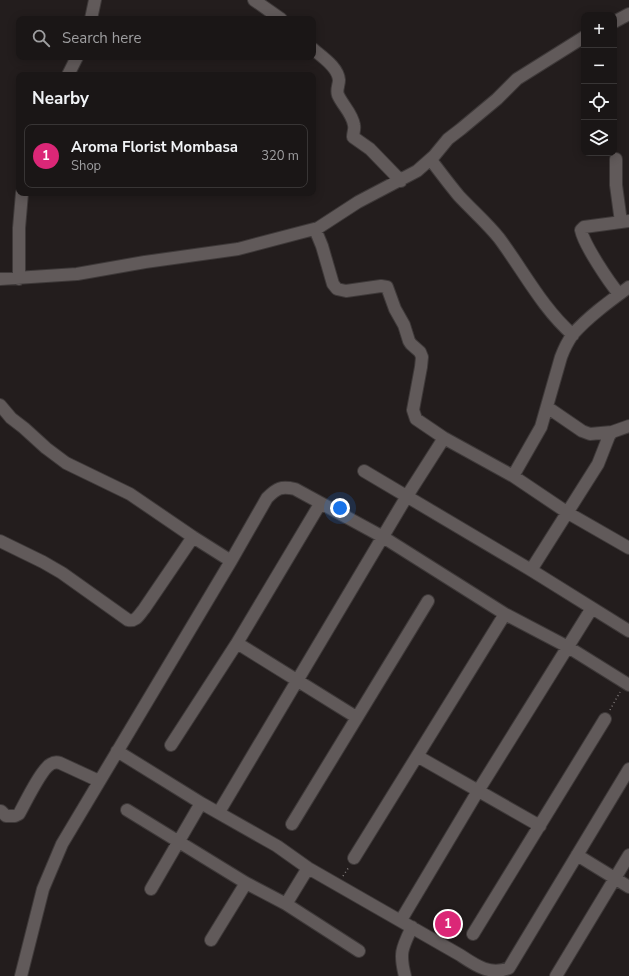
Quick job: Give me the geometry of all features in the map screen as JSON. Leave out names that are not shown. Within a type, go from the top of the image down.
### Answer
[{"type":"street","points":[[92,16],[96,0]]},
{"type":"street","points":[[254,0],[277,16]]},
{"type":"street","points":[[617,20],[629,14]]},
{"type":"street","points":[[0,279],[77,274],[145,262],[238,249],[315,229],[358,202],[417,171],[431,160],[448,139],[497,98],[516,79],[581,39]]},
{"type":"street","points":[[316,52],[337,74],[339,81],[338,93],[352,116],[355,127],[353,137],[370,149],[401,180]]},
{"type":"street","points":[[70,72],[76,60]]},
{"type":"street","points":[[616,159],[616,184],[625,222],[584,227],[581,230],[582,235],[591,251],[619,294]]},
{"type":"street","points":[[431,160],[452,187],[498,238],[560,324],[573,335]]},
{"type":"street","points":[[19,278],[19,228],[22,196]]},
{"type":"street","points":[[315,229],[322,246],[333,284],[337,289],[346,291],[381,286],[387,287],[395,309],[404,324],[409,341],[420,352],[422,357],[413,410],[414,416],[419,423],[513,476],[568,513],[629,546]]},
{"type":"street","points":[[513,476],[542,427],[561,356],[573,335],[592,316],[629,287]]},
{"type":"street","points":[[0,405],[11,418],[66,463],[130,494],[231,561]]},
{"type":"street","points":[[547,407],[582,431],[590,434],[612,432],[629,426]]},
{"type":"street","points":[[531,570],[598,464],[607,439],[612,432]]},
{"type":"street","points":[[219,812],[407,496],[444,438]]},
{"type":"street","points":[[364,471],[531,570],[629,631]]},
{"type":"street","points":[[22,976],[47,878],[64,839],[231,561],[267,498],[280,488],[295,489],[383,537],[505,614],[568,647],[627,684]]},
{"type":"street","points":[[171,745],[237,643],[320,504]]},
{"type":"street","points":[[0,541],[56,569],[131,621],[135,620],[144,609],[193,537]]},
{"type":"street","points":[[292,824],[428,601]]},
{"type":"street","points":[[401,920],[478,791],[592,608]]},
{"type":"street","points":[[354,858],[505,614]]},
{"type":"street","points":[[237,643],[356,718]]},
{"type":"street","points":[[473,934],[605,719]]},
{"type":"street","points":[[117,751],[201,803],[277,846],[308,868],[401,920],[460,955],[480,969],[494,972],[504,971],[509,968],[629,769]]},
{"type":"street","points":[[417,756],[540,826]]},
{"type":"street","points":[[1,811],[6,816],[15,816],[19,814],[37,782],[48,766],[52,763],[60,763],[99,781]]},
{"type":"street","points":[[151,889],[201,803]]},
{"type":"street","points":[[127,810],[246,883],[286,904],[359,951]]},
{"type":"street","points":[[556,976],[629,855]]},
{"type":"street","points":[[577,856],[629,887]]},
{"type":"street","points":[[286,904],[308,868]]},
{"type":"street","points":[[211,940],[246,883]]},
{"type":"street","points":[[405,976],[401,956],[404,944],[412,927]]},
{"type":"path","points":[[605,719],[627,684]]},
{"type":"path","points":[[338,885],[354,858]]},
{"type":"place","name":"Aroma Florist Mombasa","points":[[448,924]]}]
